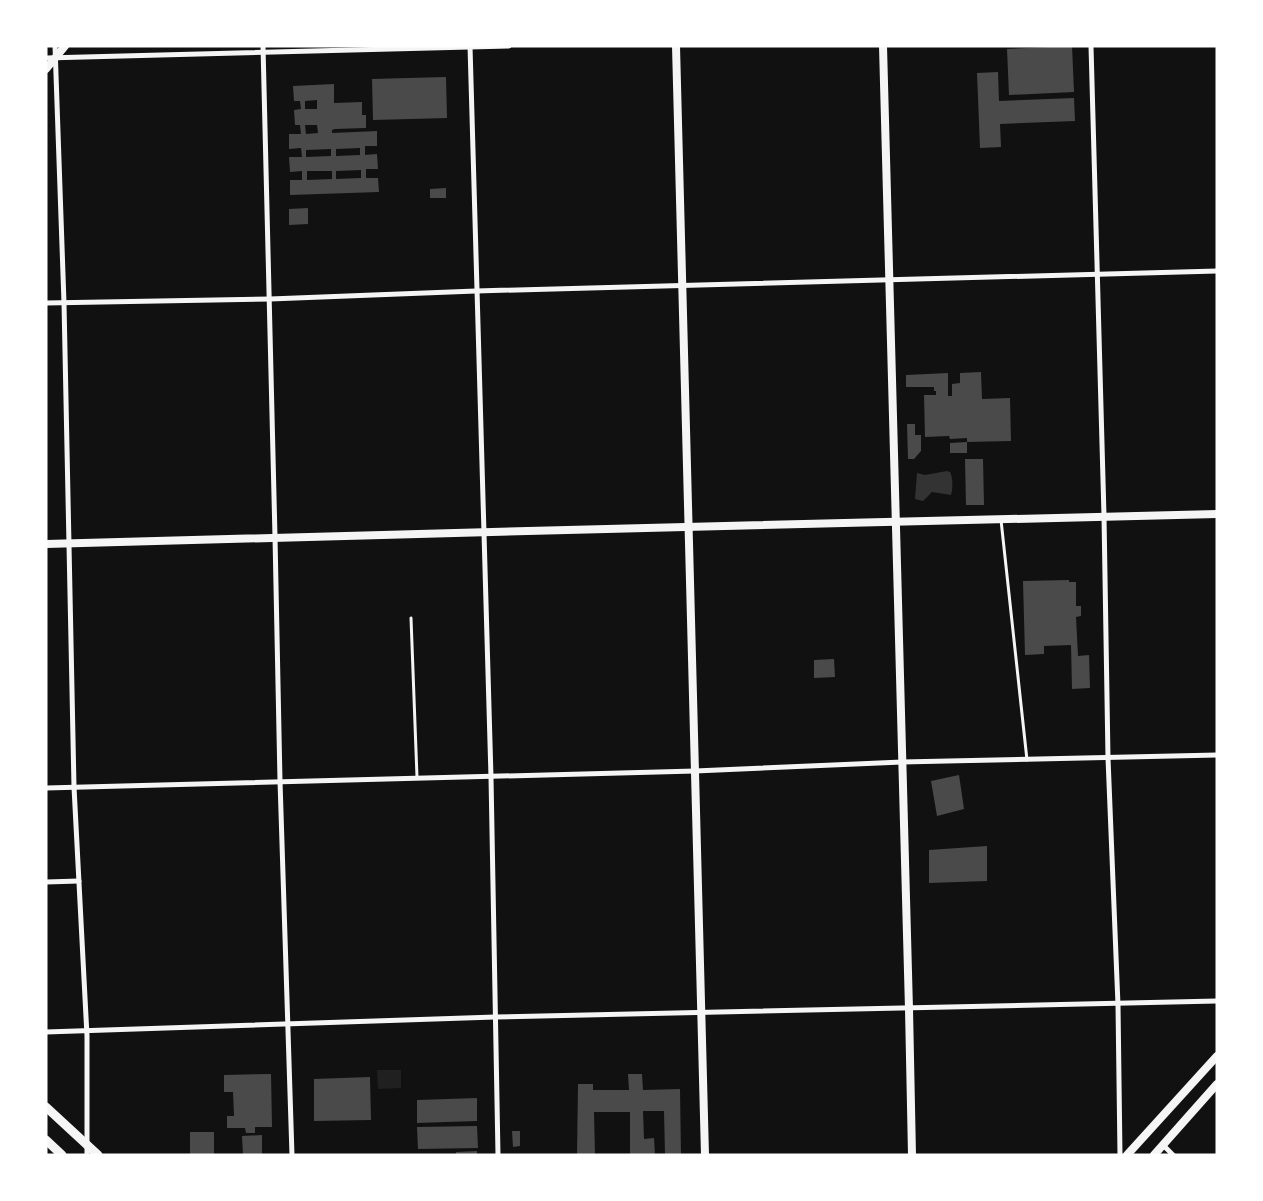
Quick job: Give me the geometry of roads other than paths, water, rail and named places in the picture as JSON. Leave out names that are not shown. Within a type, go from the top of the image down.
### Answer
[{"type":"main road","points":[[46,1107],[98,1155]]},
{"type":"main road","points":[[46,1140],[62,1155]]},
{"type":"street","points":[[55,46],[64,303],[74,787],[86,1031],[87,1155]]},
{"type":"street","points":[[46,69],[65,46]]},
{"type":"street","points":[[263,46],[280,781],[292,1155]]},
{"type":"street","points":[[46,58],[509,46]]},
{"type":"street","points":[[676,46],[705,1155]]},
{"type":"street","points":[[883,46],[912,1155]]},
{"type":"street","points":[[1091,46],[1104,516],[1108,758],[1118,1005],[1120,1155]]},
{"type":"street","points":[[470,47],[491,777],[498,1155]]},
{"type":"street","points":[[46,304],[1217,271]]},
{"type":"street","points":[[46,544],[1217,514]]},
{"type":"street","points":[[46,788],[695,771],[902,762],[1217,755]]},
{"type":"street","points":[[46,882],[79,881]]},
{"type":"street","points":[[46,1032],[495,1017],[1118,1005],[1217,1001]]},
{"type":"street","points":[[1127,1155],[1217,1056]]},
{"type":"street","points":[[1154,1155],[1217,1084]]},
{"type":"street","points":[[1162,1145],[1173,1155]]},
{"type":"lane","points":[[1000,519],[1027,760]]},
{"type":"lane","points":[[411,618],[417,778]]}]
